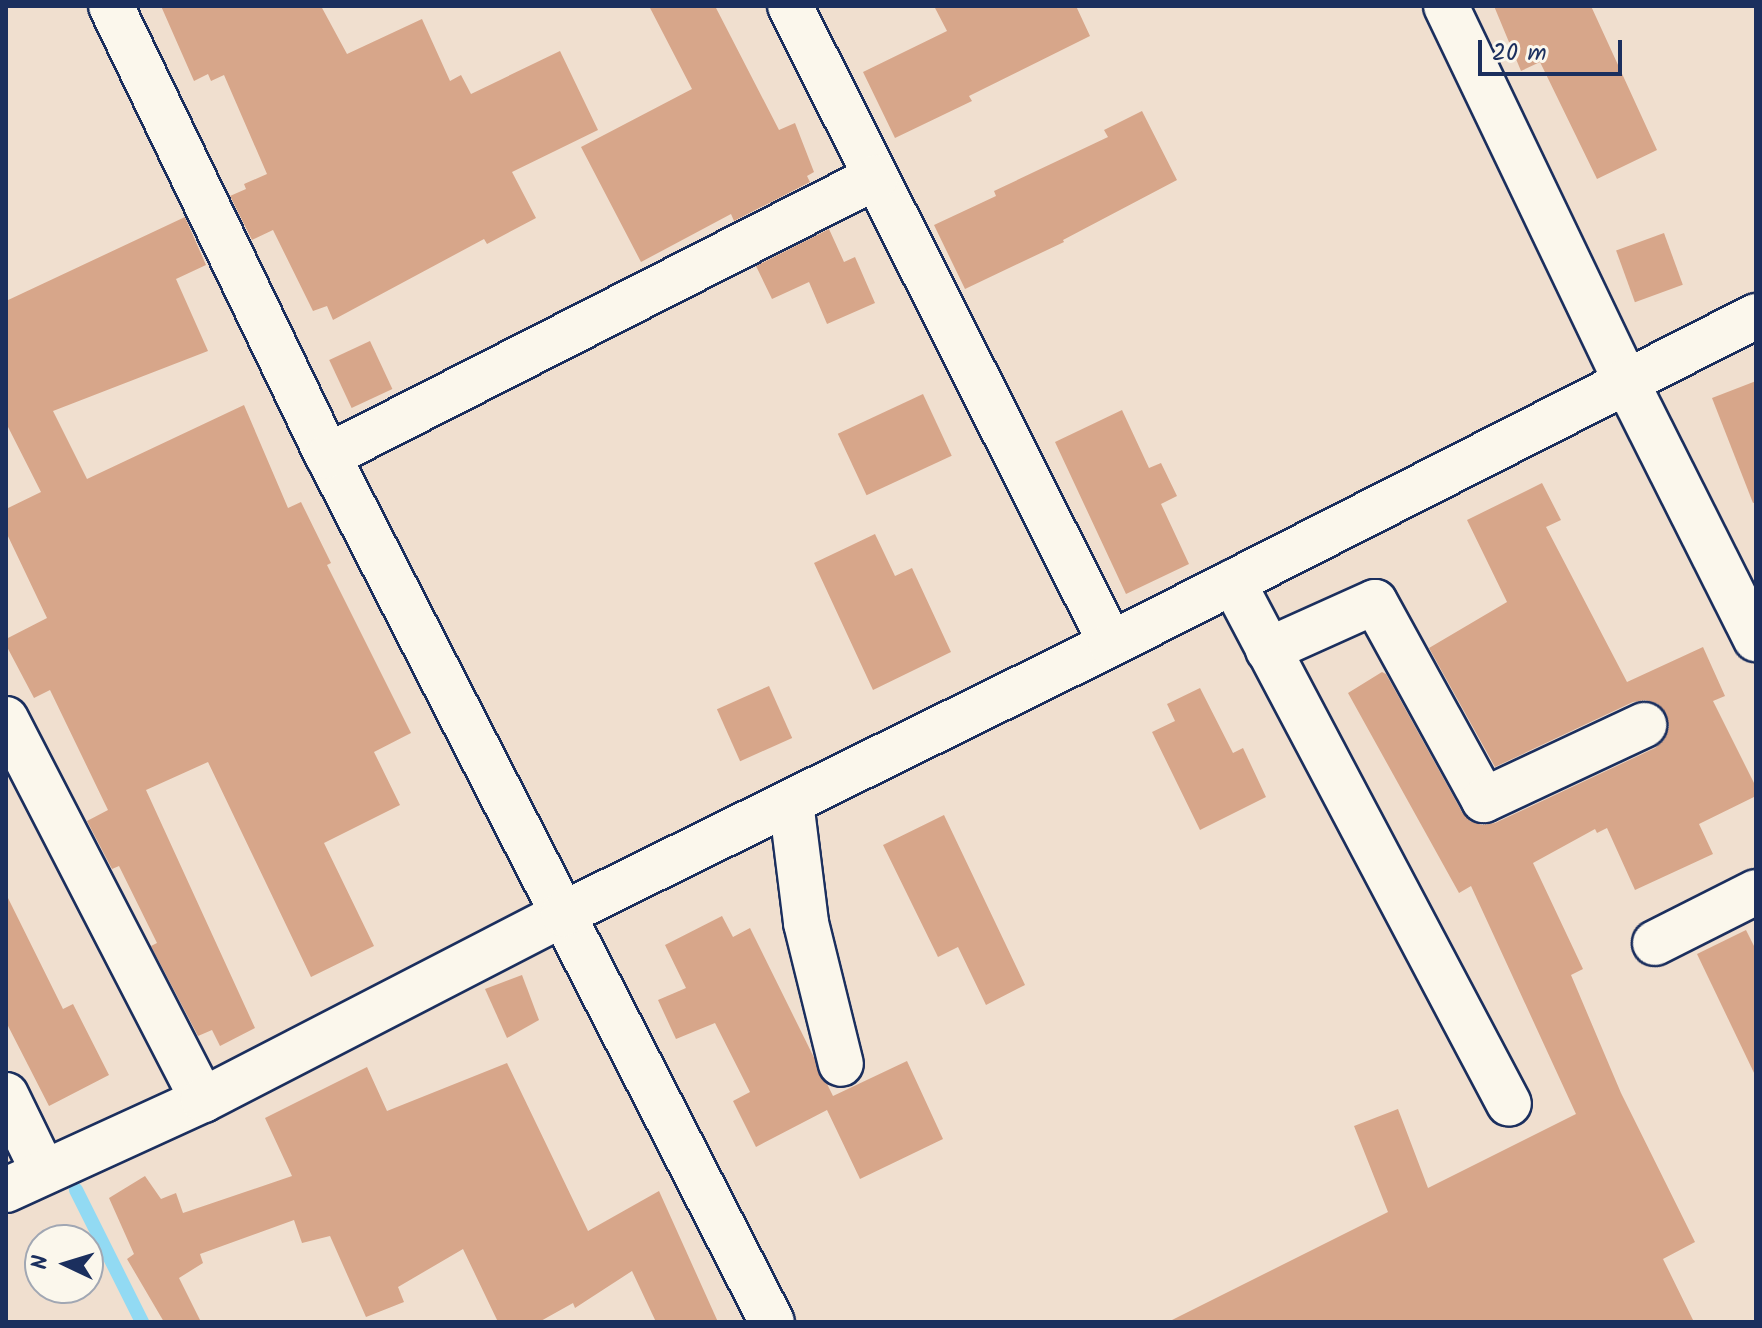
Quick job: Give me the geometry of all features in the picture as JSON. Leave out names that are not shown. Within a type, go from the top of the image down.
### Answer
[{"type":"street","points":[[111,6],[328,456],[772,1322]]},
{"type":"street","points":[[790,6],[1111,644]]},
{"type":"street","points":[[1446,6],[1626,381],[1756,639]]},
{"type":"street","points":[[328,456],[876,177]]},
{"type":"street","points":[[6,1095],[25,1180],[203,1100],[563,914],[1111,644],[1756,316]]},
{"type":"street","points":[[1233,582],[1509,1104]]},
{"type":"street","points":[[1268,650],[1375,602],[1484,800],[1644,725]]},
{"type":"street","points":[[6,719],[203,1100]]},
{"type":"street","points":[[791,802],[806,923],[841,1064]]},
{"type":"street","points":[[1655,943],[1756,892]]},
{"type":"building","points":[[161,6],[321,6],[347,54],[422,19],[450,81],[461,75],[471,94],[560,51],[598,130],[512,172],[536,218],[487,244],[484,239],[333,320],[327,306],[313,311],[273,230],[252,240],[230,196],[246,189],[244,184],[267,174],[224,75],[211,81],[208,74],[194,81]]},
{"type":"building","points":[[649,6],[715,6],[779,130],[795,123],[814,172],[807,176],[810,182],[734,221],[731,214],[641,262],[581,147],[692,89]]},
{"type":"building","points":[[934,6],[1076,6],[1090,36],[969,96],[972,101],[895,138],[863,72],[947,31]]},
{"type":"building","points":[[1494,6],[1591,6],[1657,150],[1597,179],[1540,62],[1521,71]]},
{"type":"building","points":[[1142,111],[1177,180],[1064,242],[965,289],[934,225],[996,196],[994,191],[1108,137],[1104,130]]},
{"type":"building","points":[[185,217],[206,265],[176,279],[208,351],[53,411],[87,479],[244,405],[288,508],[301,502],[331,563],[327,565],[411,733],[374,752],[400,805],[324,843],[374,946],[311,977],[208,762],[146,790],[255,1028],[220,1046],[212,1030],[198,1036],[151,946],[157,943],[119,866],[112,869],[87,821],[108,810],[50,690],[34,698],[6,645],[6,639],[47,618],[6,532],[6,509],[41,492],[6,423],[6,301]]},
{"type":"building","points":[[829,229],[844,262],[855,257],[875,303],[827,324],[809,282],[772,299],[756,266]]},
{"type":"building","points":[[1664,233],[1683,285],[1635,302],[1616,250]]},
{"type":"building","points":[[370,341],[392,389],[352,408],[329,360]]},
{"type":"building","points":[[1756,381],[1756,502],[1753,503],[1712,398]]},
{"type":"building","points":[[923,394],[952,456],[867,495],[838,434]]},
{"type":"building","points":[[1122,410],[1149,468],[1161,463],[1177,496],[1161,504],[1189,564],[1126,594],[1055,442]]},
{"type":"building","points":[[1542,483],[1561,520],[1546,527],[1627,682],[1703,647],[1725,696],[1713,701],[1756,787],[1756,796],[1699,824],[1713,854],[1635,890],[1607,828],[1597,833],[1595,829],[1533,863],[1583,969],[1571,975],[1621,1093],[1695,1242],[1663,1259],[1694,1322],[1168,1322],[1388,1212],[1354,1126],[1398,1109],[1428,1188],[1576,1114],[1471,886],[1459,893],[1348,693],[1382,672],[1386,674],[1462,812],[1470,821],[1482,825],[1495,823],[1655,748],[1664,740],[1669,726],[1666,714],[1658,704],[1645,700],[1633,702],[1495,767],[1429,648],[1507,602],[1467,520]]},
{"type":"building","points":[[875,534],[895,576],[912,568],[951,652],[873,690],[814,563]]},
{"type":"building","points":[[769,686],[792,738],[740,761],[717,709]]},
{"type":"building","points":[[1200,688],[1233,753],[1243,748],[1266,797],[1200,830],[1152,732],[1175,721],[1167,704]]},
{"type":"building","points":[[944,815],[1025,985],[986,1005],[958,947],[938,957],[883,845]]},
{"type":"building","points":[[6,894],[63,1009],[73,1004],[109,1075],[49,1106],[6,1022]]},
{"type":"building","points":[[722,916],[733,937],[750,928],[833,1096],[907,1061],[943,1139],[860,1179],[827,1110],[756,1147],[733,1101],[750,1092],[715,1023],[676,1039],[658,1000],[686,988],[665,945]]},
{"type":"building","points":[[1746,930],[1756,950],[1756,1077],[1697,954]]},
{"type":"building","points":[[522,975],[539,1020],[507,1038],[485,989]]},
{"type":"building","points":[[507,1063],[588,1231],[659,1191],[718,1322],[656,1322],[632,1271],[575,1308],[573,1303],[539,1322],[498,1322],[463,1249],[398,1287],[404,1302],[366,1317],[330,1236],[302,1243],[294,1220],[200,1254],[203,1263],[179,1278],[201,1322],[164,1322],[127,1259],[134,1254],[109,1198],[145,1176],[161,1199],[176,1193],[183,1213],[292,1176],[265,1118],[367,1067],[387,1111]]},
{"type":"waterway","points":[[76,1190],[142,1322]]}]
